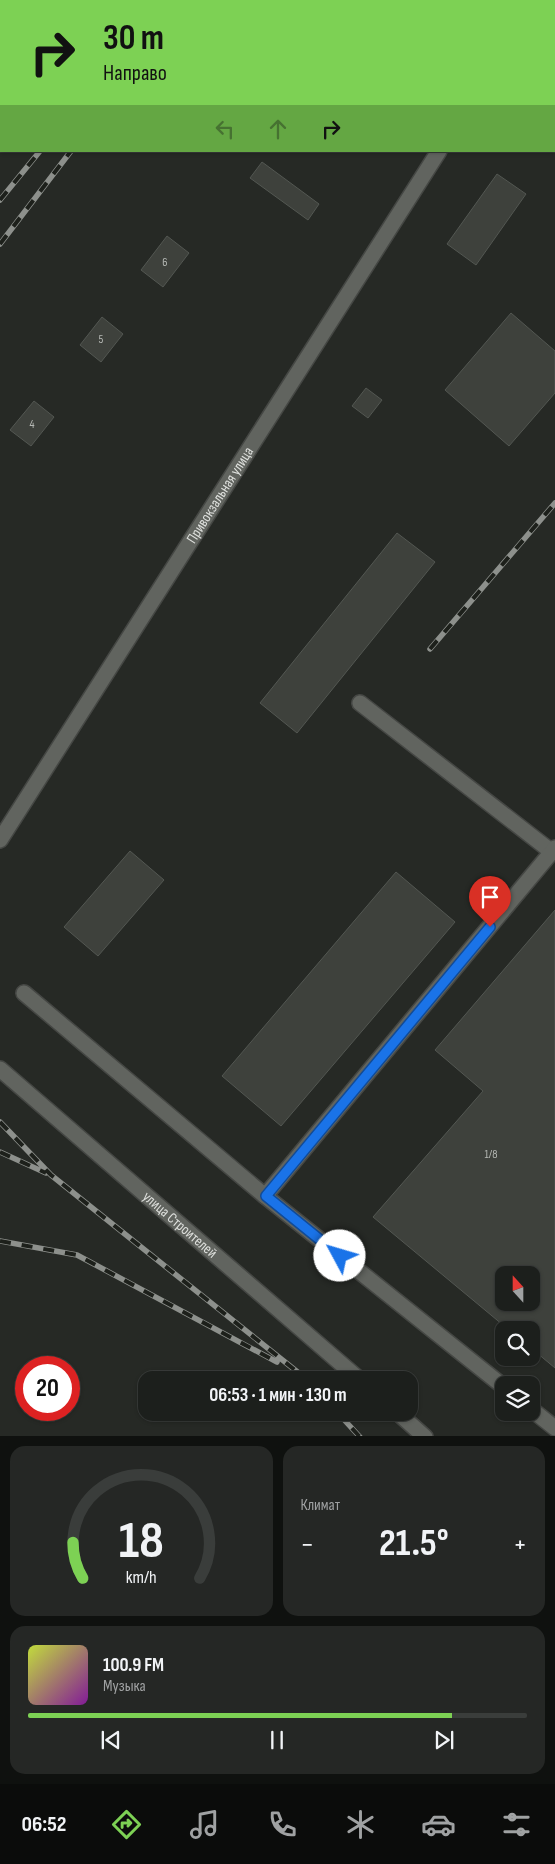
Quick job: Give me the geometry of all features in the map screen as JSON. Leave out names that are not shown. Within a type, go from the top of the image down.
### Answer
[{"type":"street","name":"Привокзальная улица","points":[[0,840],[438,152]]},
{"type":"street","points":[[266,1196],[553,850],[360,703]]},
{"type":"street","points":[[24,993],[266,1196],[495,1380]]},
{"type":"street","name":"улица Строителей","points":[[0,1069],[350,1371]]},
{"type":"street","points":[[540,1416],[555,1428]]},
{"type":"street","points":[[408,1421],[425,1436]]},
{"type":"building","points":[[262,162],[319,204],[308,220],[250,178]]},
{"type":"building","points":[[497,174],[526,194],[476,265],[447,244]]},
{"type":"building","points":[[167,236],[189,253],[163,287],[141,270]]},
{"type":"building","points":[[511,313],[555,351],[555,393],[509,446],[445,390]]},
{"type":"building","points":[[102,317],[123,334],[101,362],[80,345]]},
{"type":"building","points":[[366,388],[382,400],[368,418],[352,406]]},
{"type":"building","points":[[34,401],[54,417],[31,446],[10,430]]},
{"type":"building","points":[[397,533],[435,562],[297,733],[260,703]]},
{"type":"building","points":[[130,851],[164,880],[98,956],[64,927]]},
{"type":"building","points":[[396,872],[455,922],[281,1126],[222,1076]]},
{"type":"building","points":[[555,910],[555,1368],[540,1356],[540,1321],[498,1321],[373,1217],[483,1091],[435,1050]]},
{"type":"railway","points":[[0,200],[39,152]]},
{"type":"railway","points":[[0,244],[70,152]]},
{"type":"railway","points":[[430,649],[555,503]]},
{"type":"railway","points":[[0,1122],[51,1175],[296,1371]]},
{"type":"railway","points":[[0,1152],[46,1173]]},
{"type":"railway","points":[[0,1241],[77,1255],[277,1362]]},
{"type":"railway","points":[[345,1421],[359,1436]]},
{"type":"route","points":[[340,1256],[266,1196],[490,927]]}]
